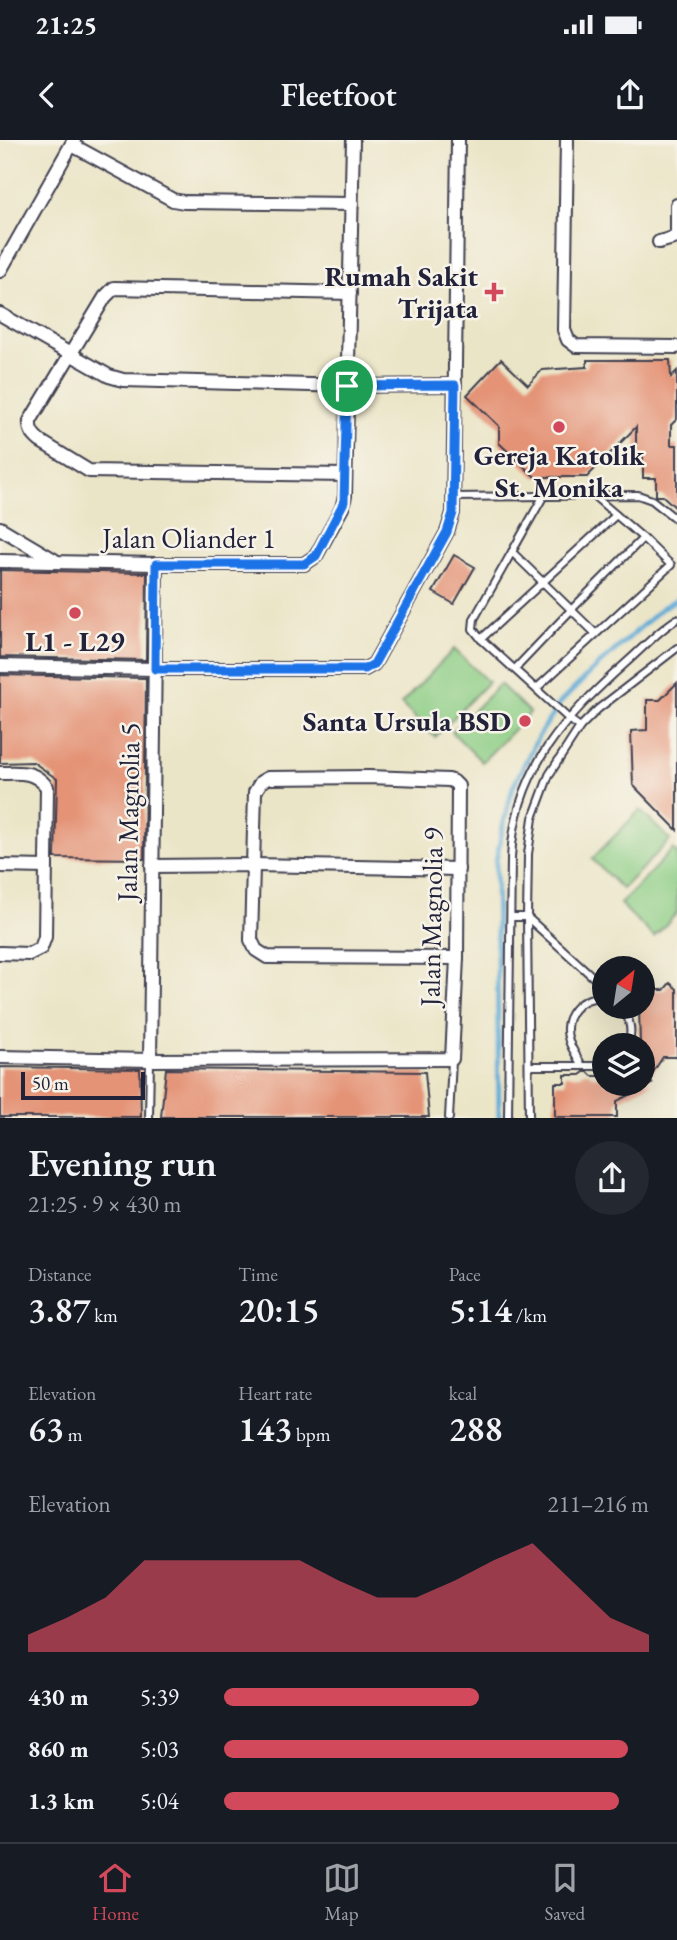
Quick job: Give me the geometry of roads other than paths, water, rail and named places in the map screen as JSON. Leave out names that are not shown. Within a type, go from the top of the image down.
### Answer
[{"type":"street","name":"Jalan Oliander 1","points":[[0,561],[304,564],[316,556],[342,508],[345,496],[353,140]]},
{"type":"street","points":[[0,666],[365,669],[374,664],[447,532],[453,513],[458,140]]},
{"type":"street","points":[[567,140],[564,330],[568,340],[576,346],[677,347]]},
{"type":"street","points":[[0,271],[73,142],[173,200],[352,204]]},
{"type":"street","points":[[659,242],[677,237],[677,205]]},
{"type":"street","points":[[345,475],[89,471],[40,441],[29,426],[69,354],[105,297],[114,288],[349,293]]},
{"type":"street","points":[[0,314],[109,376],[123,380],[347,386],[455,385]]},
{"type":"street","name":"Jalan Oliander 1","points":[[0,528],[56,561]]},
{"type":"street","name":"Jalan Magnolia 5","points":[[149,1060],[156,564]]},
{"type":"street","points":[[0,773],[28,773],[40,778],[47,787],[45,937],[41,948],[29,954],[0,953]]},
{"type":"street","name":"Jalan Magnolia 9","points":[[254,864],[255,792],[261,782],[268,778],[369,777],[454,782],[458,786],[458,869],[452,1059]]},
{"type":"street","points":[[254,864],[251,940],[256,950],[267,957],[457,958]]},
{"type":"street","points":[[152,866],[254,864],[458,869]]},
{"type":"street","points":[[0,866],[46,867]]},
{"type":"street","points":[[0,1057],[149,1060],[452,1059]]},
{"type":"lane","points":[[537,688],[674,564],[593,495]]},
{"type":"lane","points":[[453,498],[638,495],[652,500],[677,520]]},
{"type":"lane","points":[[543,497],[474,619],[473,629],[580,727]]},
{"type":"lane","points":[[481,639],[615,515]]},
{"type":"lane","points":[[516,669],[643,538]]},
{"type":"lane","points":[[512,552],[596,633]]},
{"type":"lane","points":[[508,1118],[512,833],[522,798],[534,770],[567,717],[677,619]]},
{"type":"lane","points":[[529,1118],[527,916],[533,818],[549,775],[580,727],[598,709],[677,648]]},
{"type":"lane","points":[[522,798],[540,799]]},
{"type":"lane","points":[[511,917],[527,916],[592,976]]},
{"type":"lane","points":[[582,1066],[569,1042],[569,1018],[579,1004],[592,998]]},
{"type":"lane","points":[[449,1118],[452,1059]]},
{"type":"lane","points":[[149,1060],[149,1118]]},
{"type":"lane","points":[[528,1066],[592,1066]]},
{"type":"waterway","points":[[499,1118],[496,861],[513,787],[538,737],[560,703],[662,608],[677,599]]},
{"type":"place","name":"Rumah Sakit Trijata","points":[[494,292]]},
{"type":"place","name":"Gereja Katolik St. Monika","points":[[559,427]]},
{"type":"place","name":"L1 - L29","points":[[75,613]]},
{"type":"place","name":"Santa Ursula BSD","points":[[525,721]]}]
